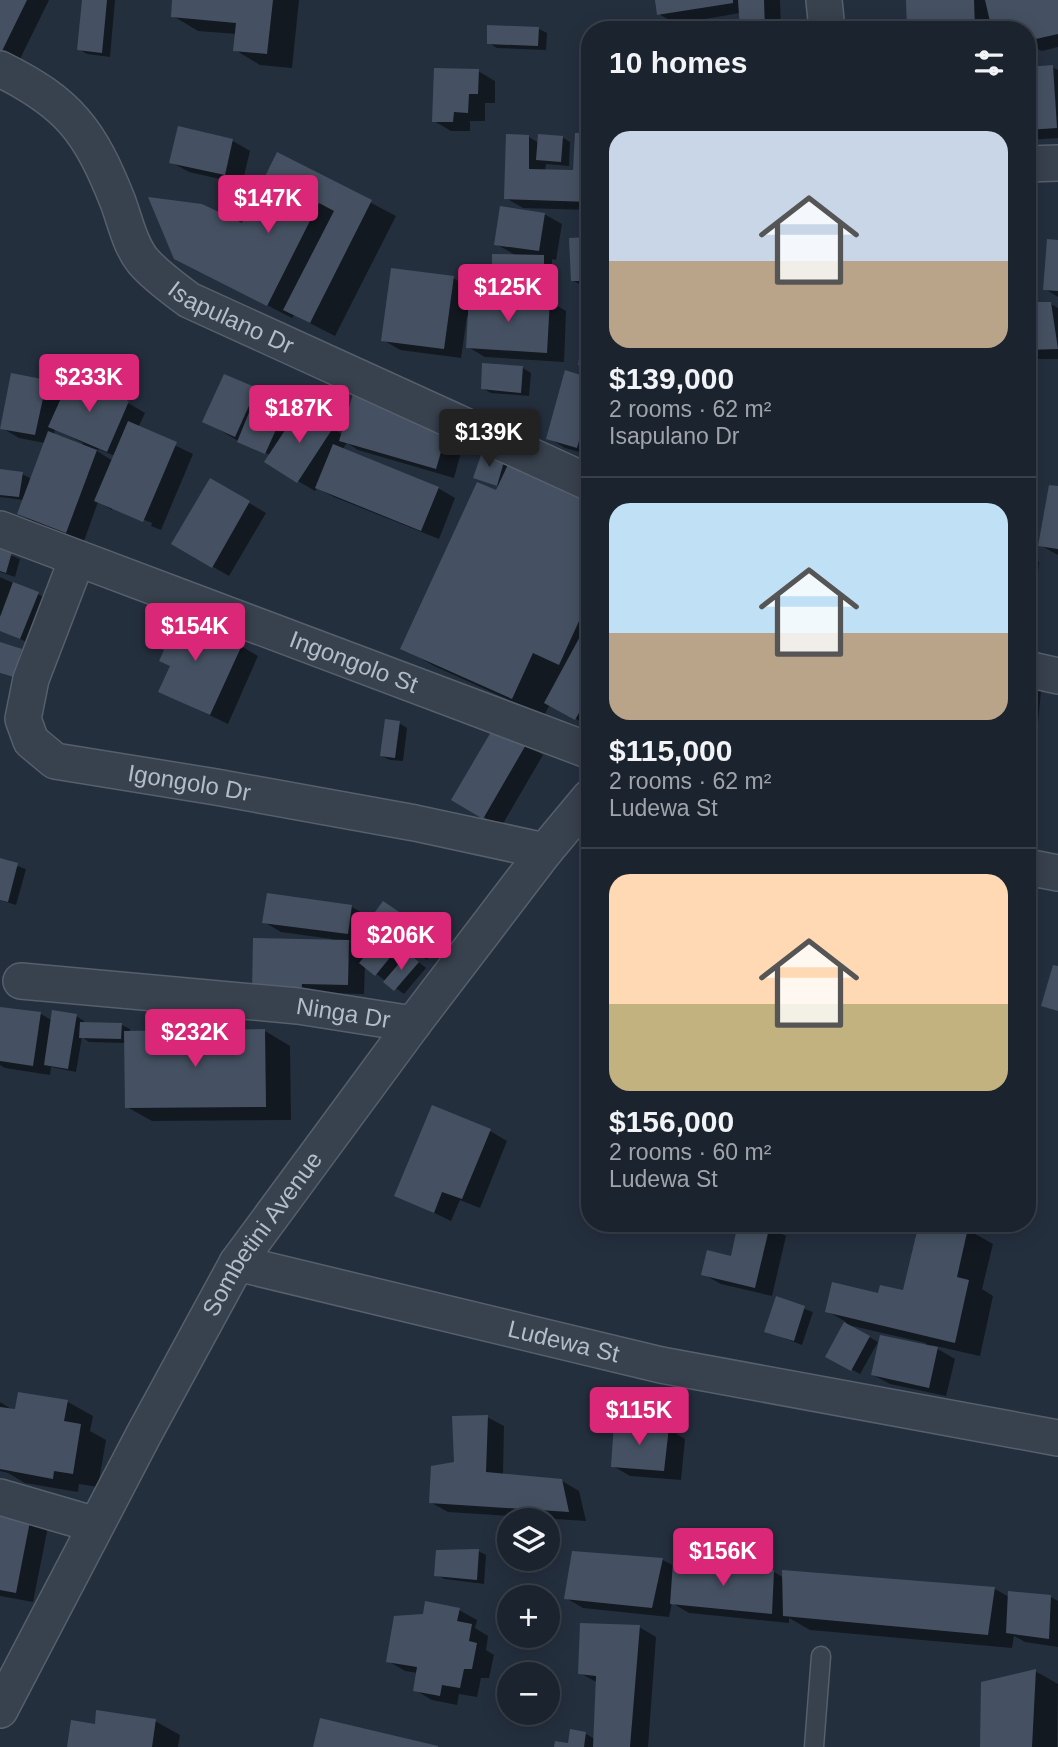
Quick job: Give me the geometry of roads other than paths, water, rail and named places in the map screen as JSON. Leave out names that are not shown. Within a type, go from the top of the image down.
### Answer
[{"type":"street","points":[[824,0],[826,21]]},
{"type":"street","name":"Isapulano Dr","points":[[0,69],[54,101],[73,117],[87,136],[108,176],[142,260],[188,300],[581,479]]},
{"type":"street","points":[[1036,164],[1058,163]]},
{"type":"street","name":"Ingongolo St","points":[[0,529],[581,748]]},
{"type":"street","name":"Igongolo Dr","points":[[77,559],[31,679],[23,719],[31,741],[55,761],[415,822],[545,851]]},
{"type":"street","points":[[1036,670],[1058,676]]},
{"type":"street","name":"Sombetini Avenue","points":[[0,1710],[237,1263],[414,1024],[581,808]]},
{"type":"street","points":[[1036,869],[1058,873]]},
{"type":"street","name":"Ninga Dr","points":[[21,981],[298,1006],[414,1024]]},
{"type":"street","name":"Ludewa St","points":[[237,1263],[661,1365],[1058,1438]]},
{"type":"street","points":[[0,1497],[96,1525]]},
{"type":"lane","points":[[814,1747],[821,1656]]}]
